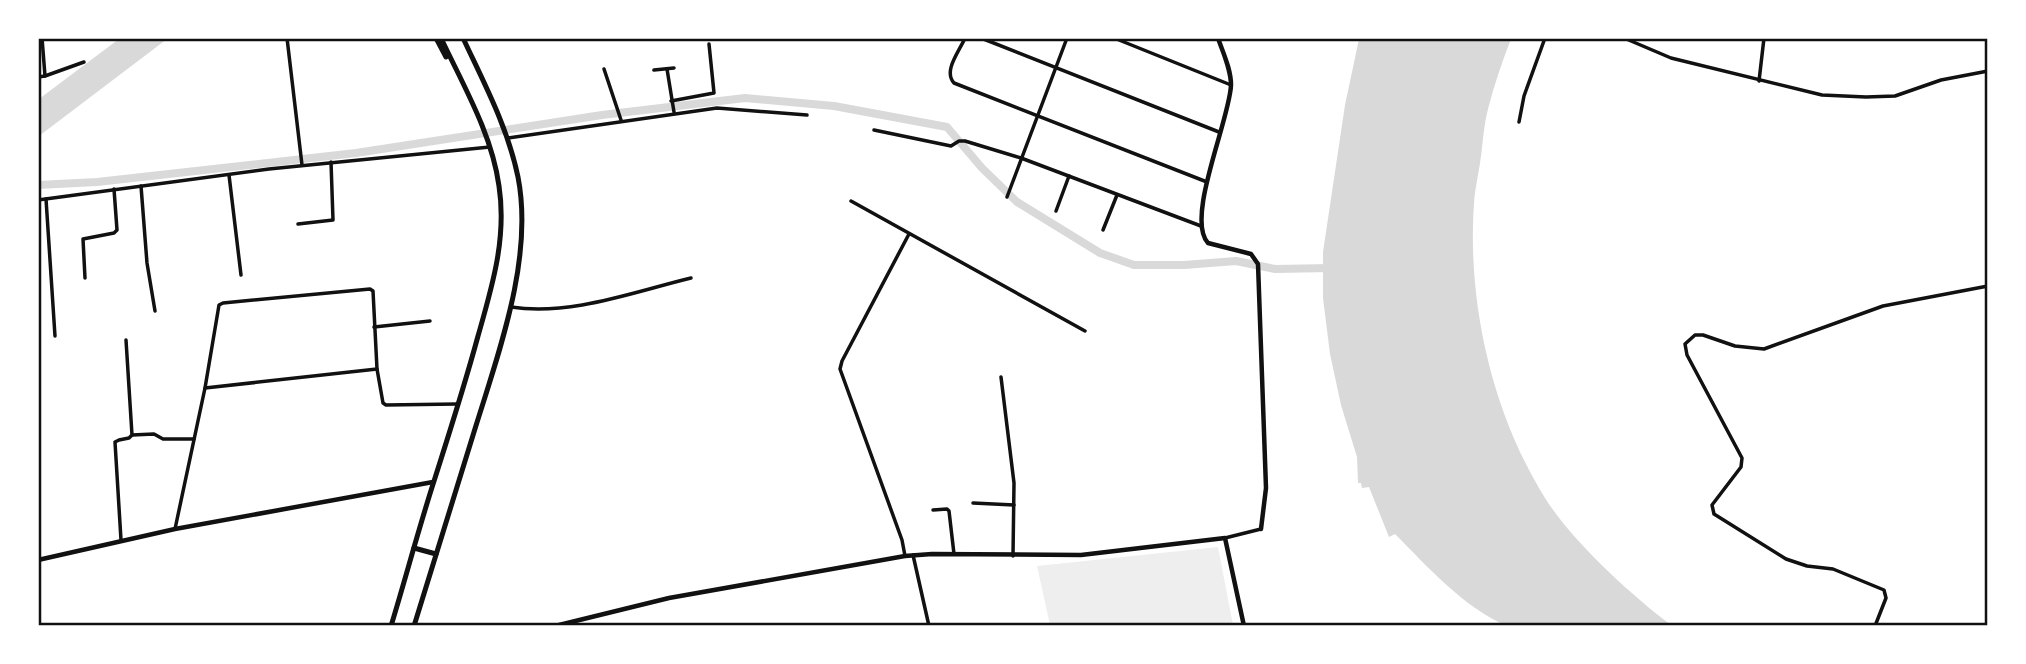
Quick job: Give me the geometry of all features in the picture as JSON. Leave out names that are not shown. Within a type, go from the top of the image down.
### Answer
[{"type":"main road","points":[[391,625],[433,482],[460,404],[493,284],[501,239],[499,183],[490,147],[438,38]]},
{"type":"main road","points":[[414,625],[503,337],[516,276],[522,213],[519,179],[508,138],[464,38]]},
{"type":"main road","points":[[414,548],[436,554]]},
{"type":"street","points":[[42,38],[46,76]]},
{"type":"street","points":[[287,38],[302,165]]},
{"type":"street","points":[[965,38],[949,72],[954,83],[1207,182]]},
{"type":"street","points":[[981,38],[1219,132]]},
{"type":"street","points":[[1007,197],[1067,38]]},
{"type":"street","points":[[1114,38],[1231,85]]},
{"type":"street","points":[[555,625],[669,598],[905,555],[1081,555],[1225,538],[1261,529],[1266,488],[1258,267],[1251,254],[1208,243],[1201,226],[1207,182],[1231,85],[1218,38]]},
{"type":"street","points":[[1519,122],[1524,96],[1545,38]]},
{"type":"street","points":[[1624,38],[1671,58],[1822,95],[1895,96],[1941,80],[1987,71]]},
{"type":"street","points":[[1759,81],[1764,38]]},
{"type":"street","points":[[671,101],[714,93],[709,44]]},
{"type":"street","points":[[38,77],[85,62]]},
{"type":"street","points":[[654,70],[674,68]]},
{"type":"street","points":[[604,69],[621,121]]},
{"type":"street","points":[[667,69],[674,113]]},
{"type":"street","points":[[508,138],[717,107],[807,115]]},
{"type":"street","points":[[874,130],[951,146],[962,140],[1021,158],[1201,226]]},
{"type":"street","points":[[38,200],[302,165],[490,147]]},
{"type":"street","points":[[298,224],[333,220],[331,163]]},
{"type":"street","points":[[229,175],[241,275]]},
{"type":"street","points":[[1056,211],[1069,176]]},
{"type":"street","points":[[141,186],[147,263],[155,311]]},
{"type":"street","points":[[85,278],[83,239],[114,233],[117,230],[114,190]]},
{"type":"street","points":[[1103,230],[1117,195]]},
{"type":"street","points":[[46,199],[55,336]]},
{"type":"street","points":[[851,201],[1085,331]]},
{"type":"street","points":[[905,555],[840,366],[909,234]]},
{"type":"street","points":[[509,307],[533,310],[566,308],[691,278]]},
{"type":"street","points":[[1875,625],[1886,598],[1884,590],[1833,569],[1807,566],[1786,559],[1714,514],[1712,505],[1741,467],[1742,458],[1686,355],[1685,344],[1695,335],[1703,335],[1734,346],[1764,349],[1883,306],[1987,286]]},
{"type":"street","points":[[175,529],[205,388],[219,305],[223,303],[370,289],[373,291],[381,400],[386,405],[460,404]]},
{"type":"street","points":[[374,327],[430,321]]},
{"type":"street","points":[[126,340],[132,435]]},
{"type":"street","points":[[205,388],[377,369]]},
{"type":"street","points":[[1001,377],[1014,482],[1013,556]]},
{"type":"street","points":[[121,540],[115,443],[132,435],[194,439]]},
{"type":"street","points":[[38,560],[175,529],[433,482]]},
{"type":"street","points":[[973,503],[1014,505]]},
{"type":"street","points":[[933,510],[949,511],[954,554]]},
{"type":"street","points":[[1225,538],[1244,625]]},
{"type":"street","points":[[913,555],[929,625]]},
{"type":"shaded area","points":[[119,39],[167,39],[39,136],[39,99]]},
{"type":"shaded area","points":[[1359,39],[1511,39],[1487,115],[1474,203],[1473,241],[1479,318],[1497,394],[1526,465],[1557,515],[1603,566],[1671,625],[1507,626],[1461,597],[1395,534],[1389,537],[1369,487],[1362,488],[1361,483],[1358,483],[1357,457],[1341,405],[1330,354],[1323,298],[1323,252],[1345,105]]},
{"type":"shaded area","points":[[1218,547],[1233,625],[1050,625],[1037,566]]},
{"type":"waterway","points":[[38,185],[97,182],[356,153],[602,115],[745,98],[834,106],[947,127],[982,168],[1017,202],[1100,253],[1134,265],[1236,261],[1275,269],[1332,268]]}]
